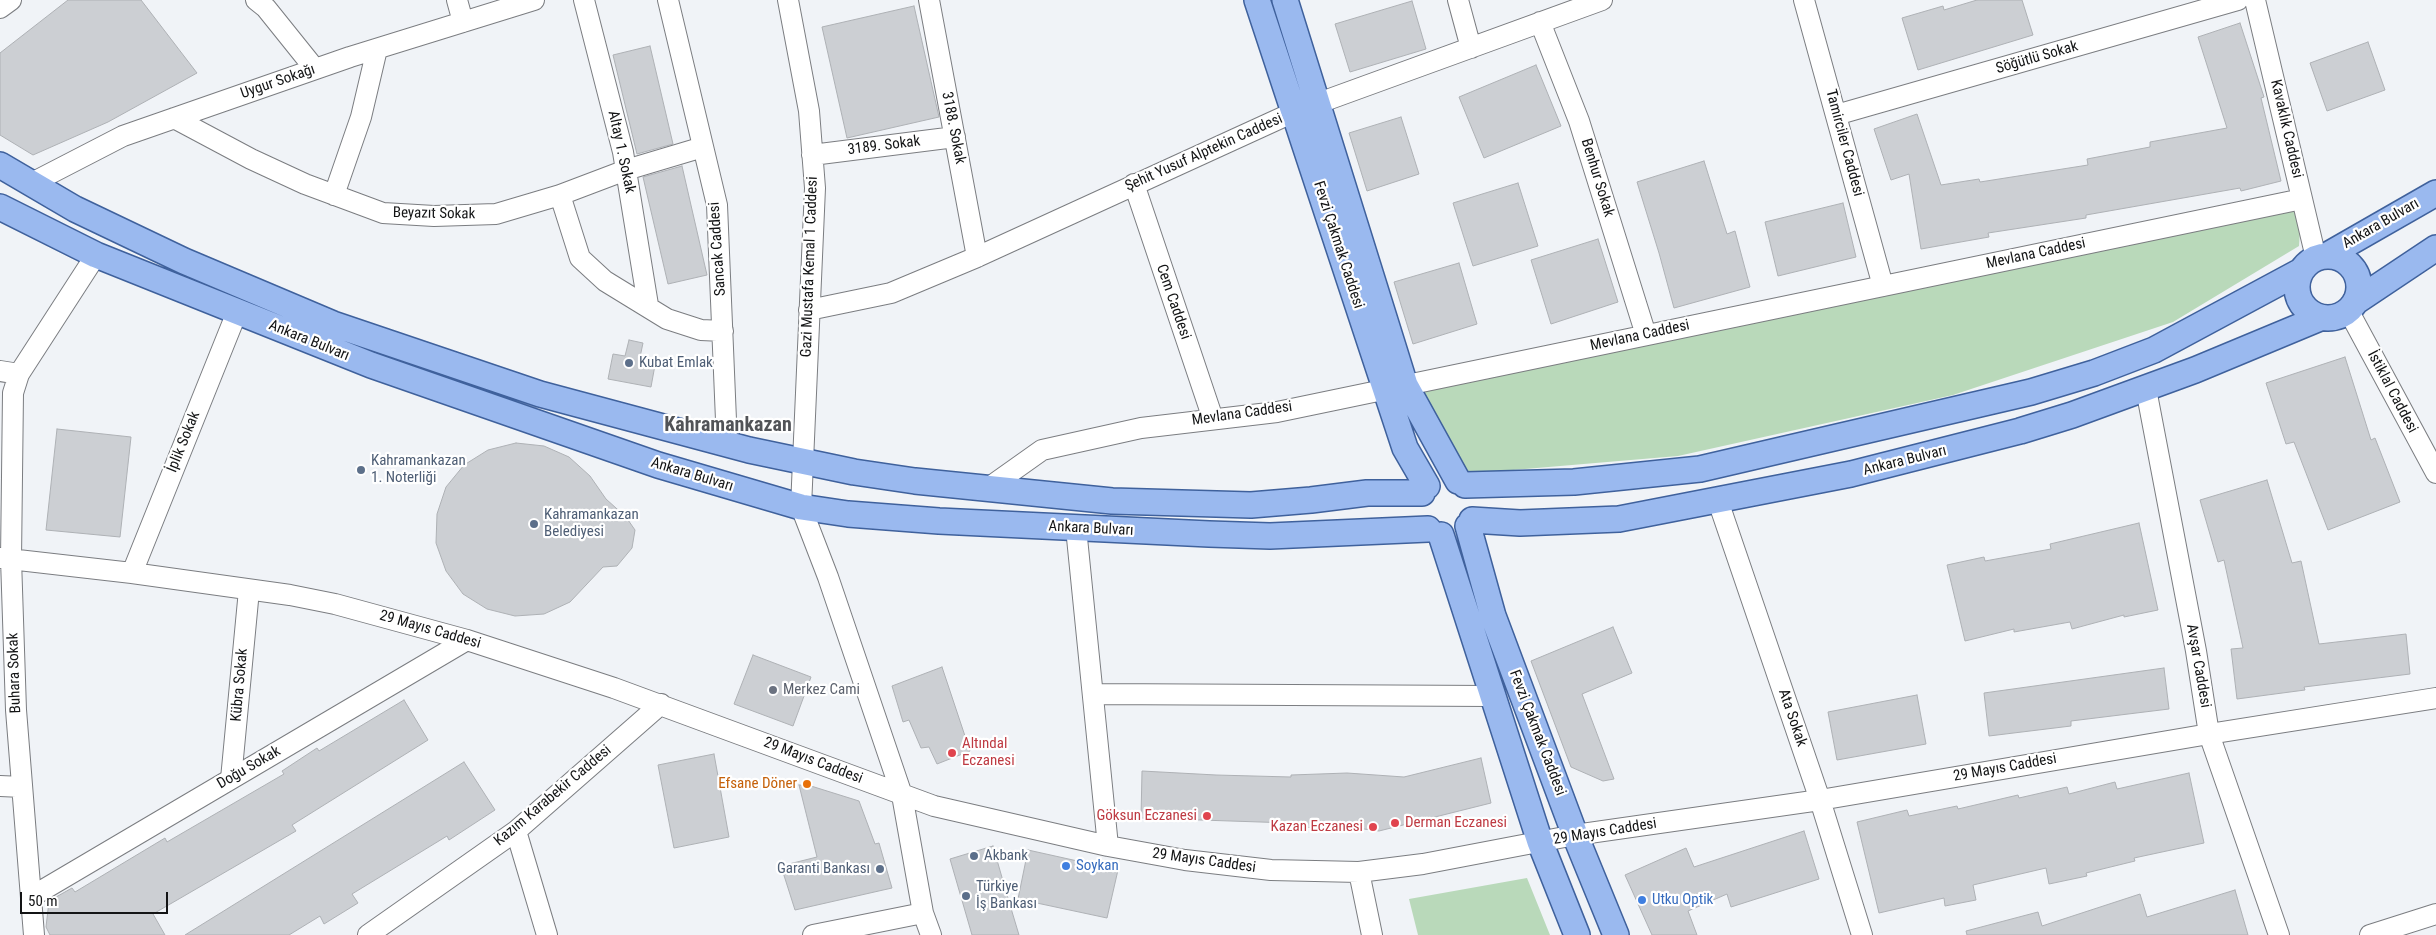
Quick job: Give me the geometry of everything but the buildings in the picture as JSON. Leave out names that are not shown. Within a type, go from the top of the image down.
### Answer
[{"type":"main road","name":"Fevzi Çakmak Caddesi","points":[[1257,0],[1294,112],[1395,386],[1462,483]]},
{"type":"main road","name":"Fevzi Çakmak Caddesi","points":[[1285,0],[1317,102],[1395,386],[1405,448],[1425,490]]},
{"type":"main road","name":"Ankara Bulvarı","points":[[0,166],[75,209],[184,261],[333,324],[540,394],[727,444],[803,462],[854,472],[987,489],[1112,501],[1251,505],[1334,498],[1367,492],[1425,490]]},
{"type":"main road","name":"Ankara Bulvarı","points":[[1462,483],[1574,482],[1700,469],[2031,392],[2094,373],[2154,350],[2436,193]]},
{"type":"main road","name":"Ankara Bulvarı","points":[[0,207],[96,255],[371,366],[658,465],[801,507],[883,517],[1076,528],[1270,536],[1434,532]]},
{"type":"main road","name":"Ankara Bulvarı","points":[[1470,523],[1619,519],[1851,474],[2020,431],[2146,389],[2320,318],[2339,316],[2436,248]]},
{"type":"main road","name":"Ankara Bulvarı","points":[[2315,261],[2338,257],[2347,262],[2354,270],[2359,291],[2352,306]]},
{"type":"main road","points":[[2315,261],[2296,289],[2298,299],[2311,314],[2320,318]]},
{"type":"main road","points":[[1442,479],[1462,483],[1474,498],[1475,513],[1470,523],[1456,535],[1434,532],[1420,517],[1418,508],[1425,490],[1442,479]]},
{"type":"main road","name":"Fevzi Çakmak Caddesi","points":[[1470,523],[1493,616],[1575,836],[1616,935]]},
{"type":"main road","name":"Fevzi Çakmak Caddesi","points":[[1434,532],[1492,696],[1540,842],[1577,935]]},
{"type":"street","points":[[0,8],[11,0]]},
{"type":"street","points":[[256,0],[266,8],[315,69]]},
{"type":"street","points":[[457,0],[463,22]]},
{"type":"street","name":"Uygur Sokağı","points":[[30,184],[123,136],[315,69],[534,0]]},
{"type":"street","name":"Altay 1. Sokak","points":[[584,0],[626,170],[648,305]]},
{"type":"street","name":"Sancak Caddesi","points":[[668,0],[717,205],[727,444]]},
{"type":"street","name":"Gazi Mustafa Kemal 1 Caddesi","points":[[788,0],[809,111],[815,188],[801,507]]},
{"type":"street","name":"3188. Sokak","points":[[929,0],[977,257]]},
{"type":"street","points":[[1458,0],[1471,48]]},
{"type":"street","name":"Şehit Yusuf Alptekin Caddesi","points":[[810,310],[891,293],[977,257],[1317,102],[1602,0]]},
{"type":"street","name":"Tamirciler Caddesi","points":[[1804,0],[1883,286]]},
{"type":"street","name":"Söğütlü Sokak","points":[[1836,115],[2238,0]]},
{"type":"street","name":"Kavaklık Caddesi","points":[[2255,0],[2315,261]]},
{"type":"street","name":"Benhur Sokak","points":[[1540,22],[1579,121],[1646,335]]},
{"type":"street","points":[[334,195],[361,117],[377,49]]},
{"type":"street","name":"Beyazıt Sokak","points":[[174,118],[251,159],[334,195],[383,213],[434,216],[496,214],[560,195],[626,170],[703,147]]},
{"type":"street","name":"3189. Sokak","points":[[812,155],[955,137]]},
{"type":"street","name":"Cem Caddesi","points":[[1134,184],[1213,419]]},
{"type":"street","points":[[560,195],[580,258],[605,281],[648,305],[667,319],[701,330],[722,331]]},
{"type":"street","name":"Mevlana Caddesi","points":[[987,489],[1042,450],[1141,428],[1277,412],[2302,199]]},
{"type":"street","name":"Buhara Sokak","points":[[34,935],[6,559],[13,393],[9,373],[96,255]]},
{"type":"street","name":"İstiklal Caddesi","points":[[2352,306],[2436,473]]},
{"type":"street","name":"İplik Sokak","points":[[132,572],[237,312]]},
{"type":"street","name":"Avşar Caddesi","points":[[2146,389],[2196,651],[2209,734],[2279,935]]},
{"type":"street","name":"Ata Sokak","points":[[1718,501],[1820,800],[1862,935]]},
{"type":"street","points":[[801,507],[828,578],[902,795],[923,913],[931,935]]},
{"type":"street","points":[[1076,528],[1108,846]]},
{"type":"street","name":"29 Mayıs Caddesi","points":[[6,559],[132,572],[290,595],[336,604],[467,640],[661,704],[902,795],[969,815],[1108,846],[1185,860],[1271,870],[1359,872],[1423,864],[1575,836],[1820,800],[2209,734],[2436,698]]},
{"type":"street","name":"Kübra Sokak","points":[[231,779],[249,590]]},
{"type":"street","name":"Doğu Sokak","points":[[31,897],[467,640]]},
{"type":"street","points":[[1092,694],[1492,696]]},
{"type":"street","name":"Kazım Karabekir Caddesi","points":[[368,935],[516,830],[661,704]]},
{"type":"street","points":[[0,786],[22,787]]},
{"type":"street","points":[[516,830],[547,935]]},
{"type":"street","points":[[1359,872],[1372,935]]},
{"type":"street","points":[[813,935],[923,913]]},
{"type":"street","points":[[2370,935],[2436,914]]},
{"type":"green space","points":[[2302,199],[2299,246],[2173,322],[1953,395],[1678,456],[1466,474],[1418,391]]},
{"type":"green space","points":[[1527,878],[1550,935],[1418,935],[1409,899]]},
{"type":"place","name":"Kubat Emlak","points":[[629,363]]},
{"type":"place","name":"Kahramankazan 1. Noterliği","points":[[361,470]]},
{"type":"place","name":"Kahramankazan Belediyesi","points":[[534,524]]},
{"type":"place","name":"Merkez Cami","points":[[773,690]]},
{"type":"place","name":"Altındal Eczanesi","points":[[952,753]]},
{"type":"place","name":"Efsane Döner","points":[[807,784]]},
{"type":"place","name":"Göksun Eczanesi","points":[[1207,816]]},
{"type":"place","name":"Derman Eczanesi","points":[[1395,823]]},
{"type":"place","name":"Kazan Eczanesi","points":[[1373,827]]},
{"type":"place","name":"Akbank","points":[[974,856]]},
{"type":"place","name":"Soykan","points":[[1066,866]]},
{"type":"place","name":"Garanti Bankası","points":[[880,869]]},
{"type":"place","name":"Türkiye İş Bankası","points":[[966,896]]},
{"type":"place","name":"Utku Optik","points":[[1642,900]]},
{"type":"district","name":"Kahramankazan","points":[[728,426]]}]
